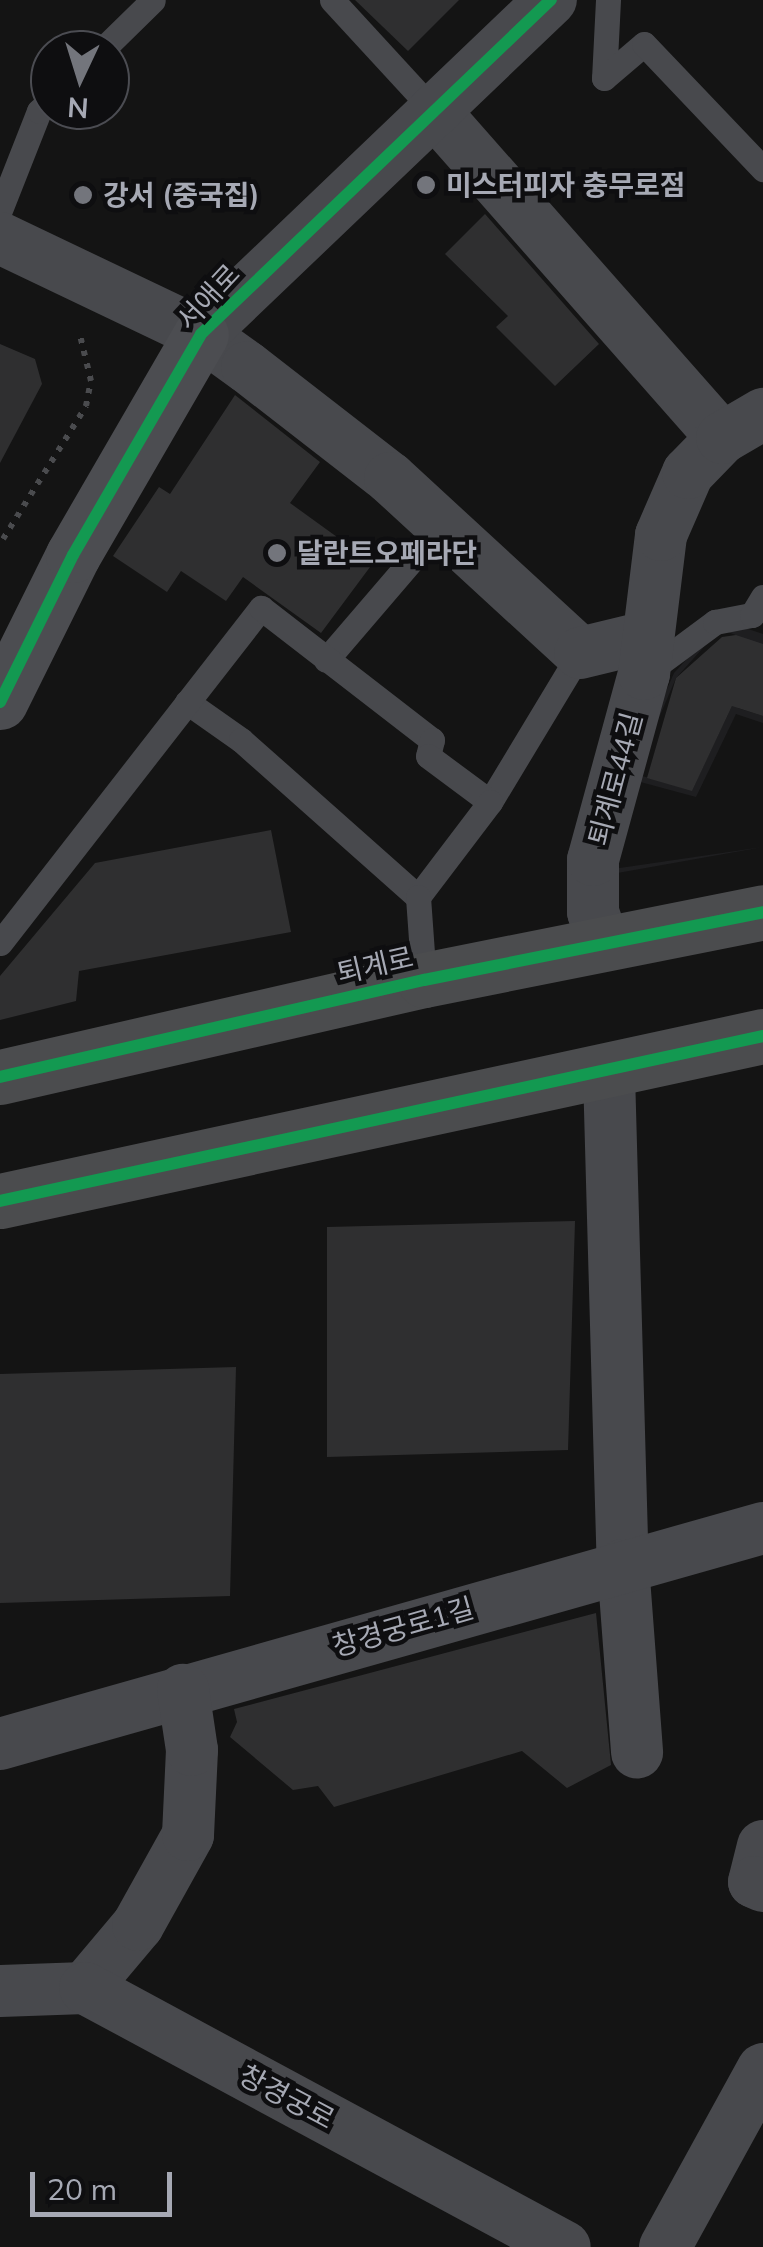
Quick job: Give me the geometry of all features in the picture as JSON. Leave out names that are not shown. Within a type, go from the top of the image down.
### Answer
[{"type":"main road","name":"퇴계로","points":[[0,1077],[424,980],[763,912]]},
{"type":"main road","points":[[0,1202],[609,1074],[763,1036]]},
{"type":"street","name":"서애로","points":[[0,702],[73,555],[201,334],[551,0]]},
{"type":"street","points":[[434,111],[742,426]]},
{"type":"street","points":[[0,238],[201,334]]},
{"type":"street","name":"서애로","points":[[201,334],[390,478],[580,654]]},
{"type":"street","name":"퇴계로44길","points":[[604,944],[593,912],[593,860],[645,656],[661,535],[688,473],[742,426]]},
{"type":"street","points":[[580,654],[645,656]]},
{"type":"street","points":[[609,1074],[623,1564],[636,1752]]},
{"type":"street","name":"창경궁로1길","points":[[0,1744],[623,1564],[763,1528]]},
{"type":"street","points":[[0,1991],[85,1988],[138,1925],[188,1836],[192,1750],[183,1690]]},
{"type":"street","points":[[763,1846],[754,1882],[763,1886]]},
{"type":"street","name":"창경궁로","points":[[85,1988],[565,2247]]},
{"type":"street","points":[[665,2247],[763,2069]]},
{"type":"lane","points":[[122,30],[153,0]]},
{"type":"lane","points":[[332,0],[434,111]]},
{"type":"lane","points":[[608,0],[604,78],[644,44],[763,169]]},
{"type":"lane","points":[[0,210],[32,130]]},
{"type":"lane","points":[[326,660],[428,541],[470,551]]},
{"type":"lane","points":[[0,943],[261,608],[432,740],[428,756],[490,802]]},
{"type":"lane","name":"퇴계로44길","points":[[645,656],[715,622],[759,611]]},
{"type":"lane","points":[[187,702],[241,740],[418,898],[490,802],[580,654]]},
{"type":"lane","name":"퇴계로","points":[[418,898],[424,980]]},
{"type":"path","points":[[1,541],[86,406],[91,381],[73,314],[90,281]]},
{"type":"shaded area","points":[[733,624],[763,634],[763,656],[738,708],[763,716],[763,723],[736,714],[696,797],[633,780],[607,860],[613,869],[763,847],[612,874],[604,860],[641,748],[674,673],[717,626]],"holes":[[[720,629],[761,645],[692,790],[635,774],[676,678]]]},
{"type":"building","points":[[355,0],[459,0],[408,51]]},
{"type":"building","points":[[485,214],[599,344],[555,386],[496,327],[508,316],[445,254]]},
{"type":"building","points":[[0,344],[35,359],[42,384],[0,463]]},
{"type":"building","points":[[235,395],[320,462],[290,503],[373,563],[321,633],[243,577],[226,601],[181,571],[167,592],[113,556],[159,487],[170,494]]},
{"type":"building","points":[[736,635],[763,644],[763,716],[732,706],[692,791],[647,778],[676,678],[722,637]]},
{"type":"building","points":[[271,830],[291,932],[79,971],[76,1001],[0,1020],[0,976],[95,863]]},
{"type":"building","points":[[575,1221],[568,1450],[327,1457],[327,1227]]},
{"type":"building","points":[[236,1367],[230,1596],[0,1603],[0,1374]]},
{"type":"building","points":[[596,1613],[611,1765],[567,1788],[522,1751],[334,1807],[318,1786],[293,1790],[230,1737],[237,1722],[234,1709]]},
{"type":"cycle path","points":[[0,702],[73,555],[201,334],[551,0]]},
{"type":"cycle path","points":[[0,1077],[424,980],[763,912]]},
{"type":"cycle path","points":[[0,1201],[763,1036]]},
{"type":"place","name":"미스터피자 충무로점","points":[[426,185]]},
{"type":"place","name":"강서 (중국집)","points":[[83,195]]},
{"type":"place","name":"달란트오페라단","points":[[277,553]]}]
